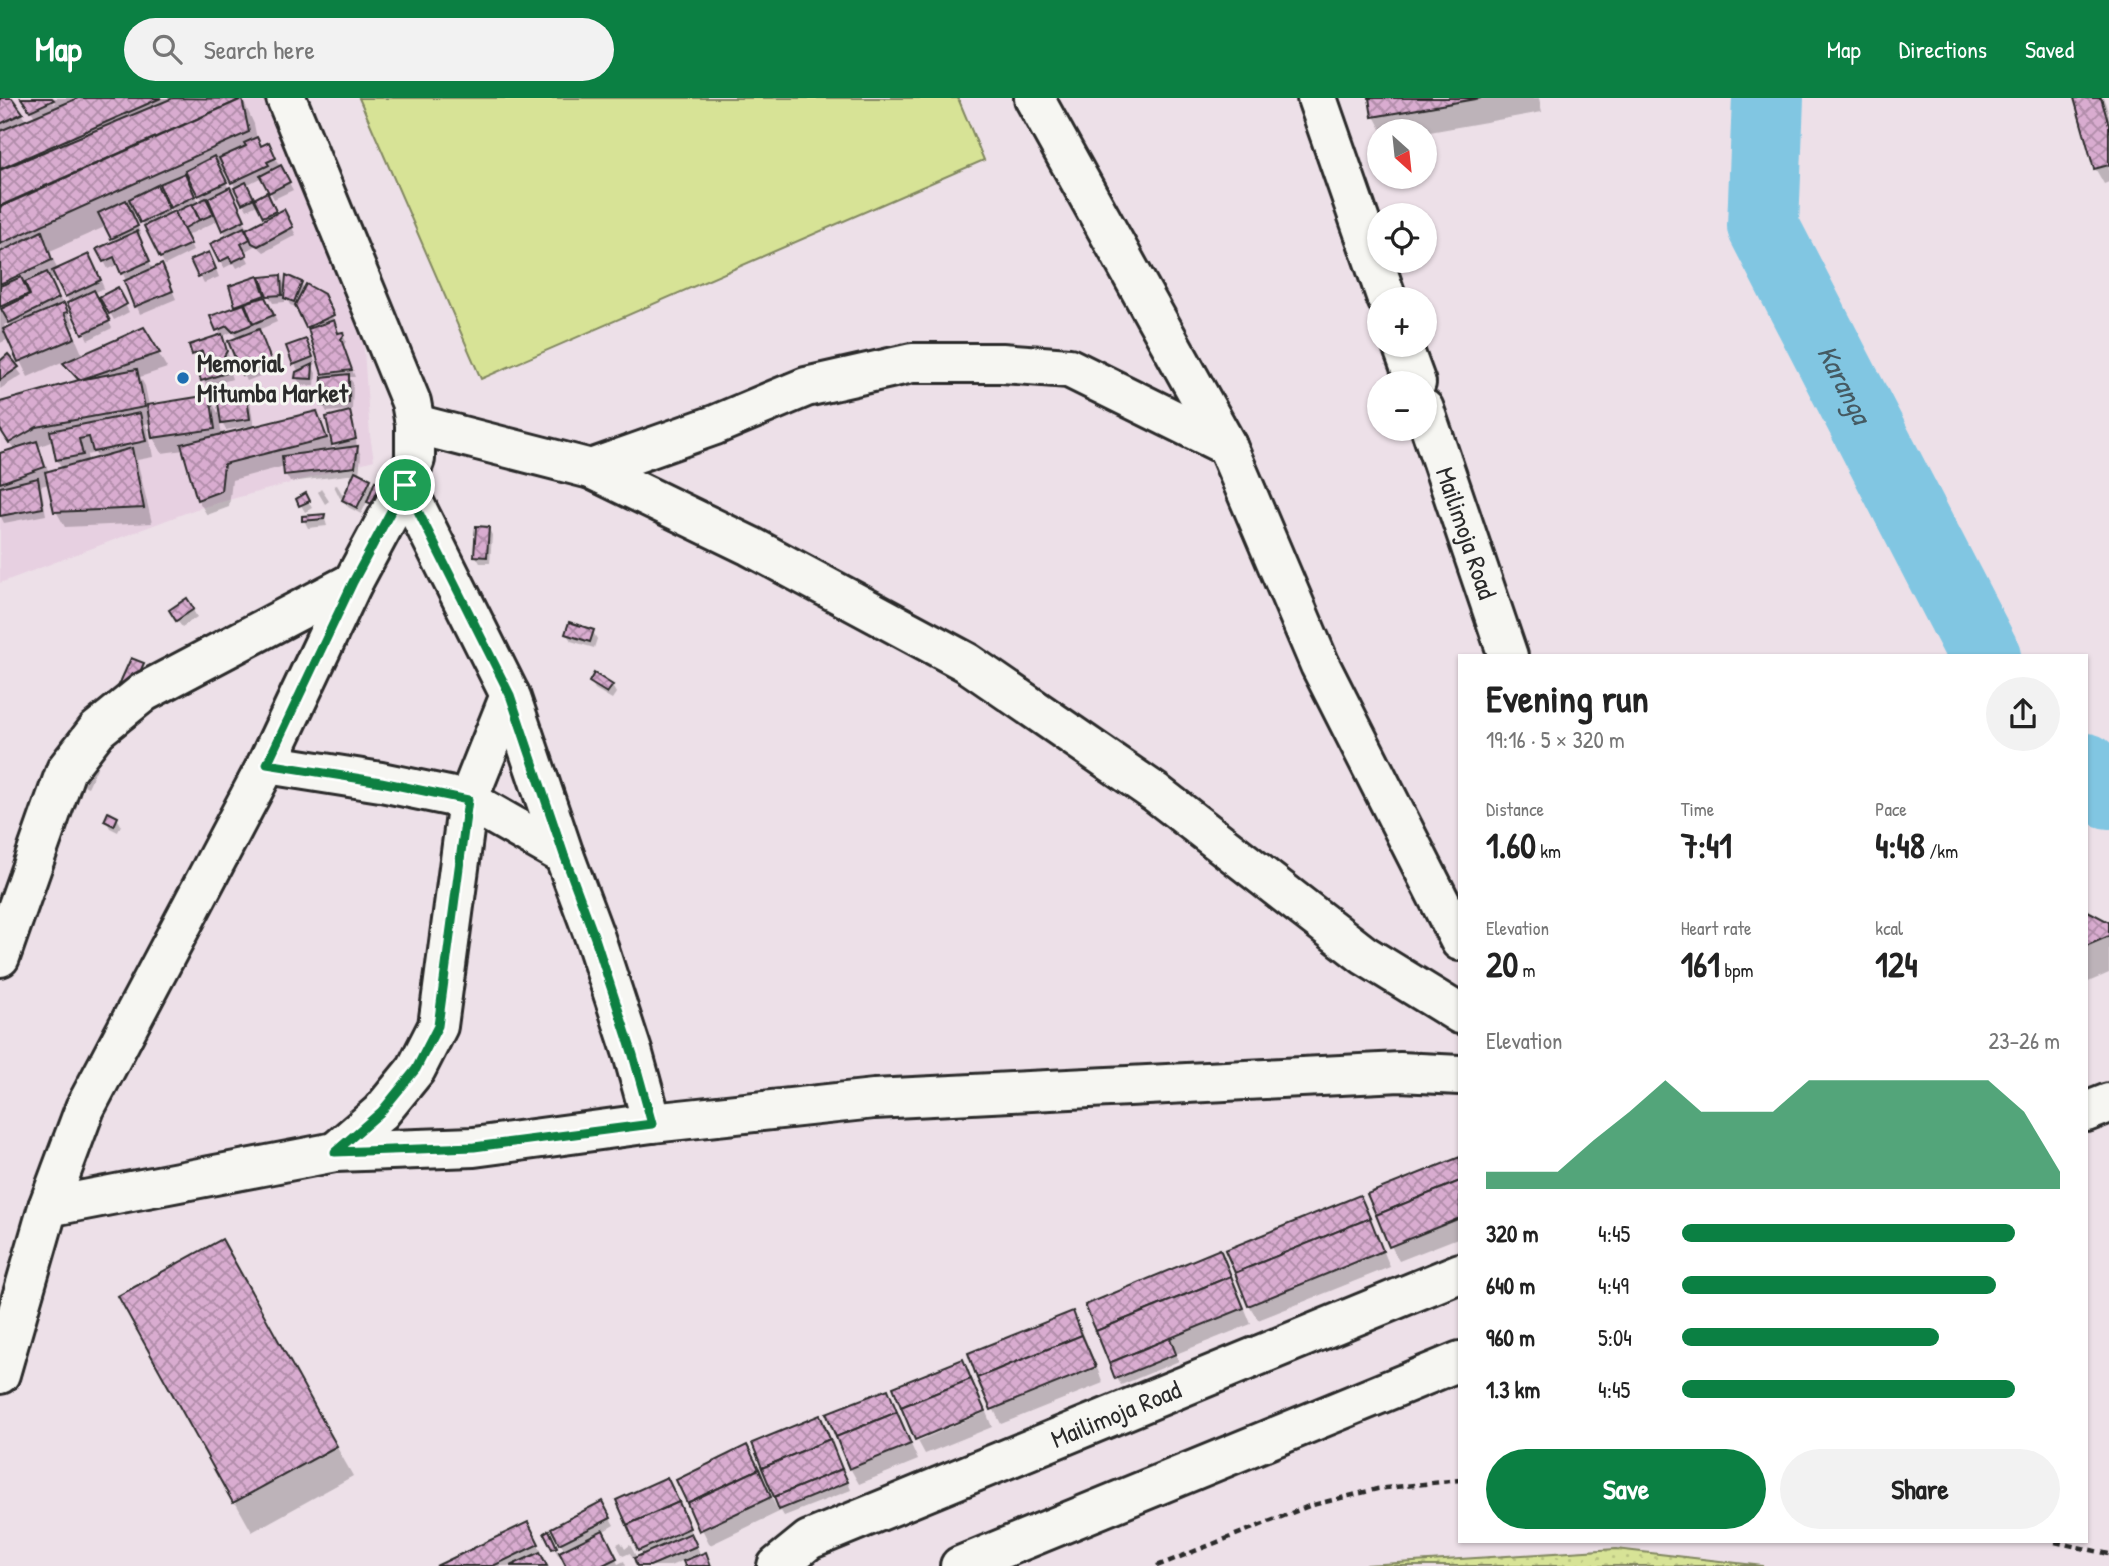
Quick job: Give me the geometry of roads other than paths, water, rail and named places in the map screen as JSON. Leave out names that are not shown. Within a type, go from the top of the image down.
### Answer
[{"type":"main road","points":[[0,1374],[48,1207],[85,1108],[267,764],[353,582],[405,485],[415,459],[415,424],[411,402],[286,98]]},
{"type":"main road","points":[[1034,98],[1227,446],[1320,665],[1458,937]]},
{"type":"main road","points":[[1317,98],[1383,287]]},
{"type":"main road","points":[[591,469],[715,425],[806,387],[912,363],[1002,363],[1069,368],[1227,446]]},
{"type":"main road","points":[[415,424],[591,469],[750,546],[966,662],[1156,793],[1364,955],[1458,1013]]},
{"type":"main road","name":"Mailimoja Road","points":[[1435,441],[1507,654]]},
{"type":"main road","points":[[405,485],[510,695],[595,938],[652,1124]]},
{"type":"main road","points":[[0,957],[66,770],[97,730],[144,692],[353,582]]},
{"type":"main road","points":[[335,1152],[381,1112],[416,1069],[438,1026],[468,800],[510,695]]},
{"type":"main road","points":[[267,764],[381,782],[468,800],[564,855]]},
{"type":"main road","points":[[48,1207],[335,1152],[474,1147],[874,1099],[1400,1072],[1458,1075]]},
{"type":"main road","points":[[2088,1111],[2109,1103]]},
{"type":"main road","name":"Mailimoja Road","points":[[777,1566],[809,1540],[1458,1274]]},
{"type":"main road","points":[[960,1566],[1458,1361]]},
{"type":"waterway","name":"Karanga","points":[[1768,98],[1763,226],[1984,654]]},
{"type":"waterway","name":"Karanga","points":[[2088,771],[2109,793]]},
{"type":"place","name":"Memorial Mitumba Market","points":[[183,378]]}]
